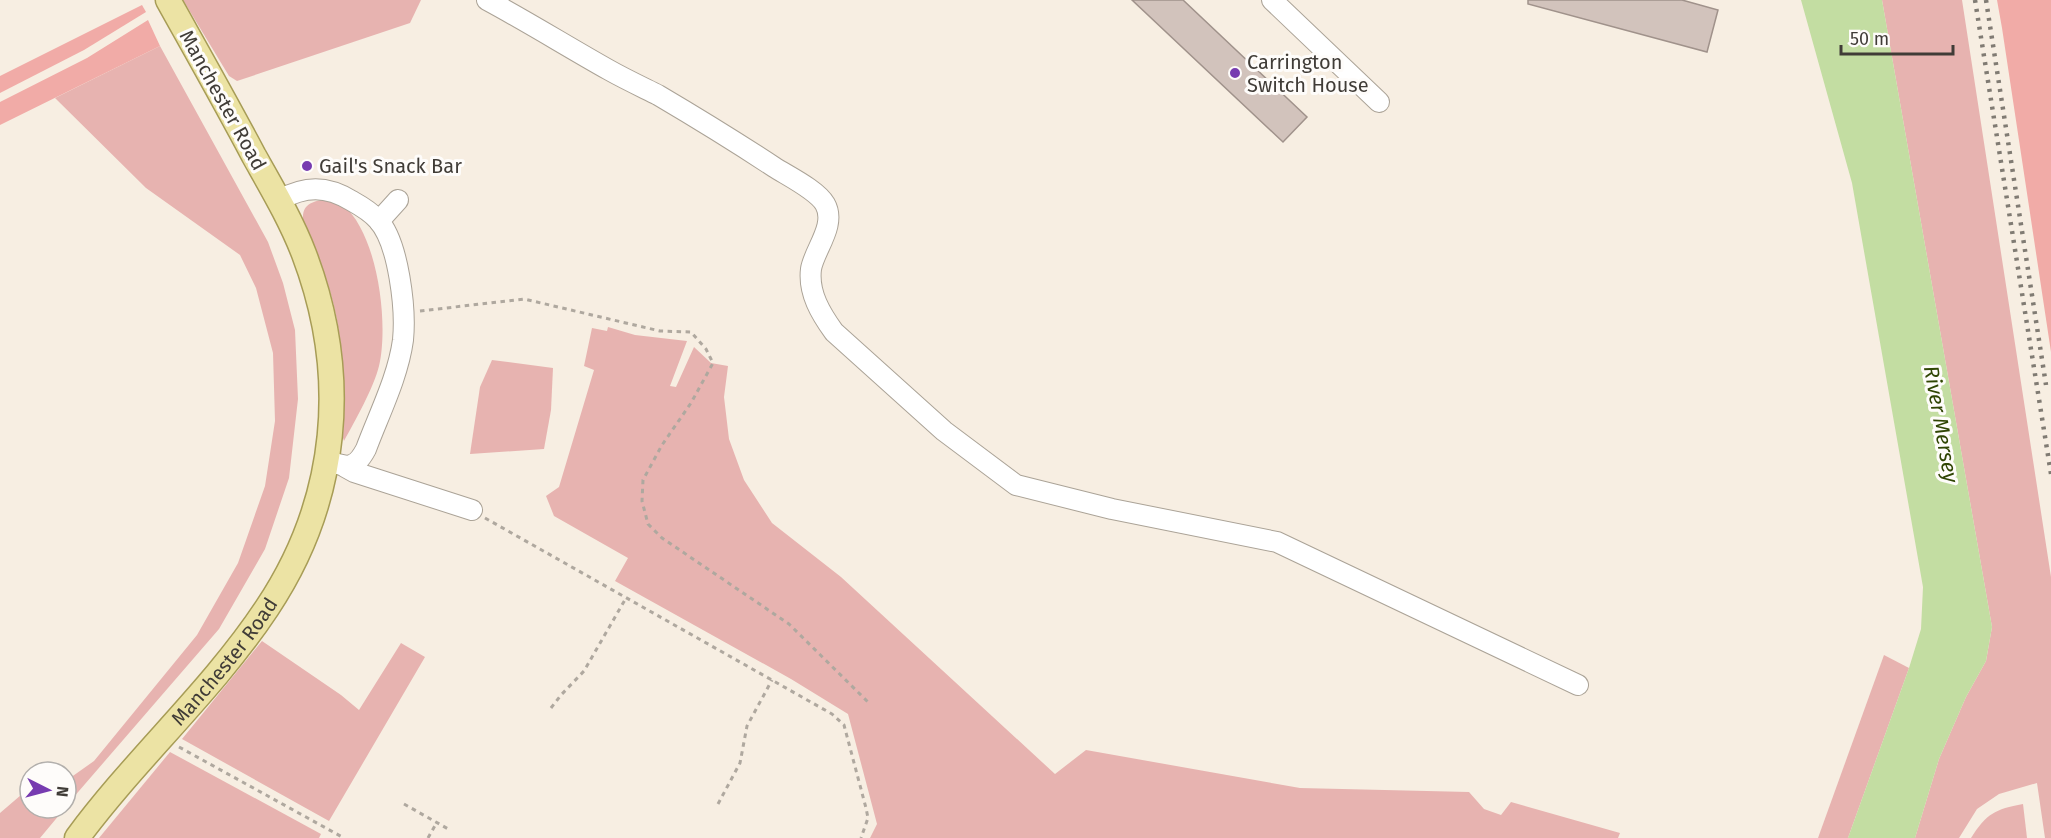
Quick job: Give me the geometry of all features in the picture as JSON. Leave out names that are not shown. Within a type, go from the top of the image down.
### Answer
[{"type":"main road","name":"Manchester Road","points":[[77,838],[232,655],[268,607],[307,534],[323,483],[336,463],[331,438],[332,390],[327,339],[322,312],[304,254],[279,200],[168,0]]},
{"type":"street","points":[[487,0],[657,95],[748,150],[813,193],[825,204],[828,215],[826,228],[811,269],[812,290],[823,315],[834,332],[944,431],[1016,485],[1112,509],[1277,542],[1578,684]]},
{"type":"street","points":[[1272,0],[1379,102]]},
{"type":"street","points":[[279,200],[291,193],[309,189],[329,189],[365,209],[379,221],[397,262],[403,293],[403,341],[390,385],[360,459],[354,465],[336,463]]},
{"type":"street","points":[[379,221],[398,200]]},
{"type":"street","points":[[336,463],[354,472],[472,510]]},
{"type":"path","points":[[403,313],[524,299],[660,331],[691,332],[706,349],[713,363],[691,404],[662,446],[643,480],[642,501],[648,524],[662,538],[789,624],[869,703]]},
{"type":"path","points":[[472,510],[832,714],[844,725],[868,818],[861,838]]},
{"type":"path","points":[[551,708],[584,671],[626,598]]},
{"type":"path","points":[[718,804],[740,763],[747,726],[772,680]]},
{"type":"path","points":[[161,737],[344,838]]},
{"type":"path","points":[[404,804],[450,830]]},
{"type":"path","points":[[428,838],[437,822]]},
{"type":"shaded area","points":[[183,0],[421,0],[410,23],[237,81],[229,76]]},
{"type":"shaded area","points":[[1882,0],[1962,0],[2051,577],[2051,838],[2045,838],[2037,783],[1999,794],[1977,809],[1959,838],[1915,838],[1939,759],[1966,697],[1986,661],[1992,627]]},
{"type":"shaded area","points":[[1997,0],[2051,0],[2051,352],[2002,28]]},
{"type":"shaded area","points":[[142,5],[146,12],[84,50],[0,93],[0,76]]},
{"type":"shaded area","points":[[148,20],[160,46],[0,125],[0,102],[87,58]]},
{"type":"shaded area","points":[[160,46],[268,242],[283,283],[295,330],[298,399],[289,478],[265,549],[219,629],[78,792],[78,772],[94,761],[197,635],[238,563],[265,486],[275,421],[273,353],[256,288],[240,255],[146,188],[55,98]]},
{"type":"shaded area","points":[[326,199],[343,205],[365,236],[378,281],[383,327],[377,374],[344,441],[341,345],[335,309],[318,255],[303,222],[307,206]]},
{"type":"shaded area","points":[[608,327],[635,335],[687,341],[670,386],[676,387],[694,347],[711,363],[728,366],[724,397],[729,439],[744,480],[772,523],[841,577],[1055,774],[1086,750],[1300,788],[1469,792],[1484,809],[1501,815],[1511,802],[1620,833],[1618,838],[870,838],[877,824],[848,714],[791,679],[615,581],[628,558],[554,516],[546,496],[559,487],[594,370],[584,366],[592,328],[607,331]]},
{"type":"shaded area","points":[[492,360],[553,368],[551,410],[544,449],[470,454],[480,387]]},
{"type":"shaded area","points":[[262,641],[359,710],[401,643],[425,657],[329,821],[182,739]]},
{"type":"shaded area","points":[[1884,655],[1909,668],[1848,838],[1818,838]]},
{"type":"shaded area","points":[[170,752],[321,834],[319,838],[99,838]]},
{"type":"shaded area","points":[[18,798],[18,820],[55,820],[40,838],[0,838],[0,813]]},
{"type":"shaded area","points":[[2023,804],[2027,838],[1971,838],[1992,814]]},
{"type":"water","name":"River Mersey","points":[[1801,0],[1882,0],[1992,627],[1986,661],[1966,697],[1939,759],[1915,838],[1848,838],[1921,629],[1923,587],[1852,183]]},
{"type":"building","name":"Carrington Switch House","points":[[1132,0],[1183,0],[1307,117],[1283,142]]},
{"type":"building","points":[[1528,0],[1682,0],[1718,10],[1707,52],[1528,4]]},
{"type":"railway","points":[[1975,0],[2051,474]]},
{"type":"railway","points":[[1986,0],[2046,385]]},
{"type":"place","name":"Carrington Switch House","points":[[1235,73]]},
{"type":"place","name":"Gail's Snack Bar","points":[[307,166]]}]
